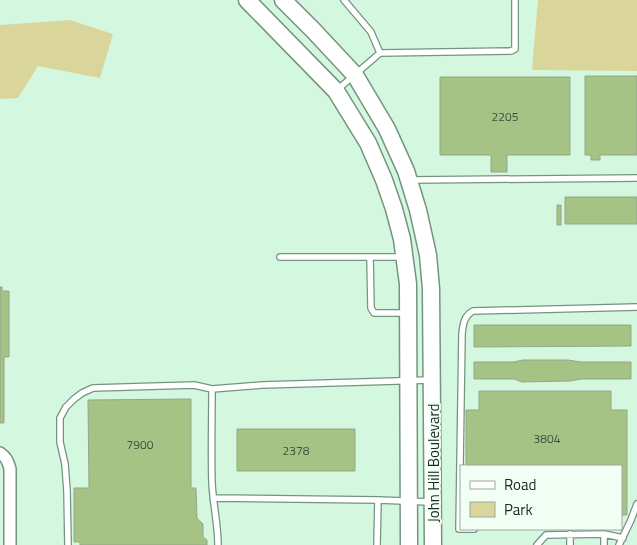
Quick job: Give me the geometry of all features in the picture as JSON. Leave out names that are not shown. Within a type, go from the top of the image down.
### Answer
[{"type":"street","name":"John Hill Boulevard","points":[[247,0],[336,92],[368,144],[394,209],[402,239],[408,284],[409,545]]},
{"type":"street","name":"John Hill Boulevard","points":[[283,0],[355,75],[387,129],[409,180],[418,210],[428,255],[431,290],[433,545]]},
{"type":"street","points":[[0,452],[8,461],[10,469],[10,545]]},
{"type":"lane","points":[[344,0],[372,32],[380,53]]},
{"type":"lane","points":[[336,92],[380,53],[512,51],[515,49],[515,0]]},
{"type":"lane","points":[[409,180],[637,178]]},
{"type":"lane","points":[[280,257],[404,257]]},
{"type":"lane","points":[[370,257],[371,308],[374,313],[408,313]]},
{"type":"lane","points":[[460,529],[462,334],[463,323],[469,313],[473,311],[637,307]]},
{"type":"lane","points":[[68,545],[67,491],[65,464],[60,442],[60,418],[66,407],[82,392],[93,388],[194,385],[212,389],[262,385],[432,380]]},
{"type":"lane","points":[[212,389],[213,498],[218,545]]},
{"type":"lane","points":[[213,498],[432,502]]},
{"type":"lane","points":[[377,545],[378,500]]},
{"type":"lane","points":[[619,545],[637,504]]},
{"type":"lane","points":[[570,534],[570,545]]},
{"type":"lane","points":[[537,545],[546,535],[604,534],[623,538]]},
{"type":"lane","points":[[604,534],[604,545]]},
{"type":"green space","points":[[538,0],[637,0],[637,71],[532,70]]},
{"type":"green space","points":[[70,20],[113,34],[100,78],[38,66],[18,98],[0,99],[0,25]]},
{"type":"building","points":[[585,76],[637,76],[637,155],[600,155],[600,160],[591,160],[591,155],[585,155]]},
{"type":"building","points":[[440,77],[570,77],[570,155],[507,155],[507,172],[491,172],[491,155],[440,155]]},
{"type":"building","points":[[565,197],[637,197],[637,224],[565,224]]},
{"type":"building","points":[[557,205],[561,205],[561,225],[557,225]]},
{"type":"building","points":[[0,287],[2,287],[2,291],[9,291],[9,357],[4,357],[4,423],[0,423]]},
{"type":"building","points":[[474,325],[631,325],[631,346],[474,347]]},
{"type":"building","points":[[523,360],[631,362],[631,379],[522,382],[514,379],[474,379],[474,362],[514,362]]},
{"type":"building","points":[[479,391],[611,391],[611,410],[627,410],[627,515],[622,515],[622,465],[466,465],[466,410],[479,410]]},
{"type":"building","points":[[191,399],[191,488],[196,488],[197,518],[203,524],[203,537],[207,540],[207,545],[80,545],[80,542],[74,542],[74,488],[89,488],[88,400]]},
{"type":"building","points":[[237,429],[355,429],[355,471],[237,471]]}]
